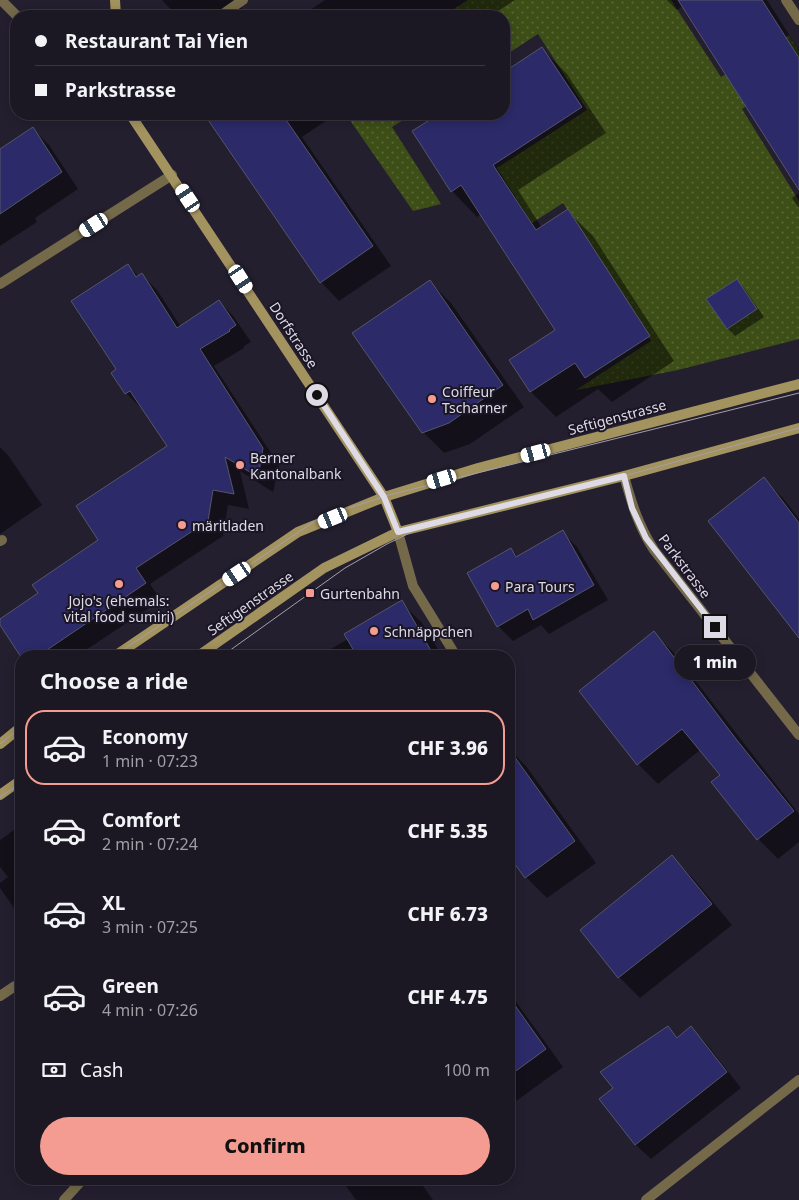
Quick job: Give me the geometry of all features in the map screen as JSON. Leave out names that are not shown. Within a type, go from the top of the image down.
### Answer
[{"type":"main road","name":"Dorfstrasse","points":[[134,120],[384,497]]},
{"type":"main road","name":"Seftigenstrasse","points":[[124,650],[298,532],[384,497],[478,468],[799,384]]},
{"type":"main road","name":"Seftigenstrasse","points":[[207,650],[324,568],[398,532],[624,476],[799,428]]},
{"type":"main road","points":[[384,497],[398,532]]},
{"type":"main road","points":[[0,744],[15,732]]},
{"type":"main road","points":[[0,795],[15,784]]},
{"type":"street","points":[[1,0],[11,10]]},
{"type":"street","points":[[228,10],[242,0]]},
{"type":"street","points":[[786,0],[799,20]]},
{"type":"street","points":[[0,284],[172,175]]},
{"type":"street","name":"Parkstrasse","points":[[624,476],[632,508],[639,525],[654,550],[799,735]]},
{"type":"street","points":[[398,532],[413,586],[452,650]]},
{"type":"street","points":[[0,996],[15,986]]},
{"type":"street","points":[[646,1200],[799,1080]]},
{"type":"street","points":[[64,1200],[78,1185]]},
{"type":"green space","points":[[468,0],[671,0],[721,77],[789,35],[799,51],[799,70],[742,109],[799,201],[799,339],[678,370],[576,390],[651,341],[563,203],[532,223],[497,168],[587,110],[538,34],[510,52],[510,10],[452,10]]},
{"type":"green space","points":[[350,120],[403,120],[392,127],[441,204],[413,211]]},
{"type":"building","points":[[678,0],[762,0],[799,58],[799,190]]},
{"type":"building","points":[[542,47],[582,107],[493,165],[536,230],[568,209],[650,336],[585,378],[575,363],[530,392],[509,360],[555,330],[461,185],[451,192],[412,131],[429,120],[510,120],[510,68]]},
{"type":"building","points":[[208,120],[286,120],[373,246],[320,283]]},
{"type":"building","points":[[33,127],[62,172],[0,214],[0,149]]},
{"type":"building","points":[[128,264],[136,277],[142,273],[177,328],[219,300],[236,325],[230,331],[200,349],[263,448],[258,477],[225,457],[234,494],[213,490],[208,521],[136,568],[146,583],[47,650],[16,650],[0,625],[0,619],[38,593],[32,585],[98,540],[76,506],[167,446],[130,391],[125,394],[111,373],[116,369],[71,301]]},
{"type":"building","points":[[737,279],[757,309],[727,329],[706,299]]},
{"type":"building","points":[[430,280],[503,385],[449,423],[422,433],[352,333]]},
{"type":"building","points":[[764,477],[799,523],[799,638],[708,521]]},
{"type":"building","points":[[563,530],[594,585],[533,620],[528,609],[497,627],[467,573],[511,548],[516,557]]},
{"type":"building","points":[[402,600],[431,650],[353,650],[344,634]]},
{"type":"building","points":[[654,631],[736,739],[794,811],[757,840],[711,782],[720,775],[682,729],[637,765],[579,691]]},
{"type":"building","points":[[515,757],[575,841],[525,878],[515,864]]},
{"type":"building","points":[[672,855],[712,904],[618,978],[580,930]]},
{"type":"building","points":[[515,1005],[546,1049],[515,1072]]},
{"type":"building","points":[[668,1026],[677,1038],[691,1026],[727,1072],[635,1145],[599,1099],[613,1088],[600,1072]]},
{"type":"tram line","points":[[123,650],[321,517],[389,495],[799,393]]},
{"type":"tram line","points":[[230,650],[345,568],[422,527],[464,514],[624,476],[799,428]]},
{"type":"tram line","points":[[0,744],[15,732]]},
{"type":"tram line","points":[[0,797],[15,787]]},
{"type":"place","name":"Coiffeur Tscharner","points":[[432,399]]},
{"type":"place","name":"Berner Kantonalbank","points":[[240,465]]},
{"type":"place","name":"märitladen","points":[[182,525]]},
{"type":"place","name":"Jojo's (ehemals: vital food sumiri)","points":[[119,584]]},
{"type":"place","name":"Para Tours","points":[[495,586]]},
{"type":"place","name":"Gurtenbahn","points":[[310,593]]},
{"type":"place","name":"Schnäppchen","points":[[374,631]]},
{"type":"route","points":[[317,395],[384,497],[398,532],[624,476],[632,508],[646,538],[715,627]]}]
